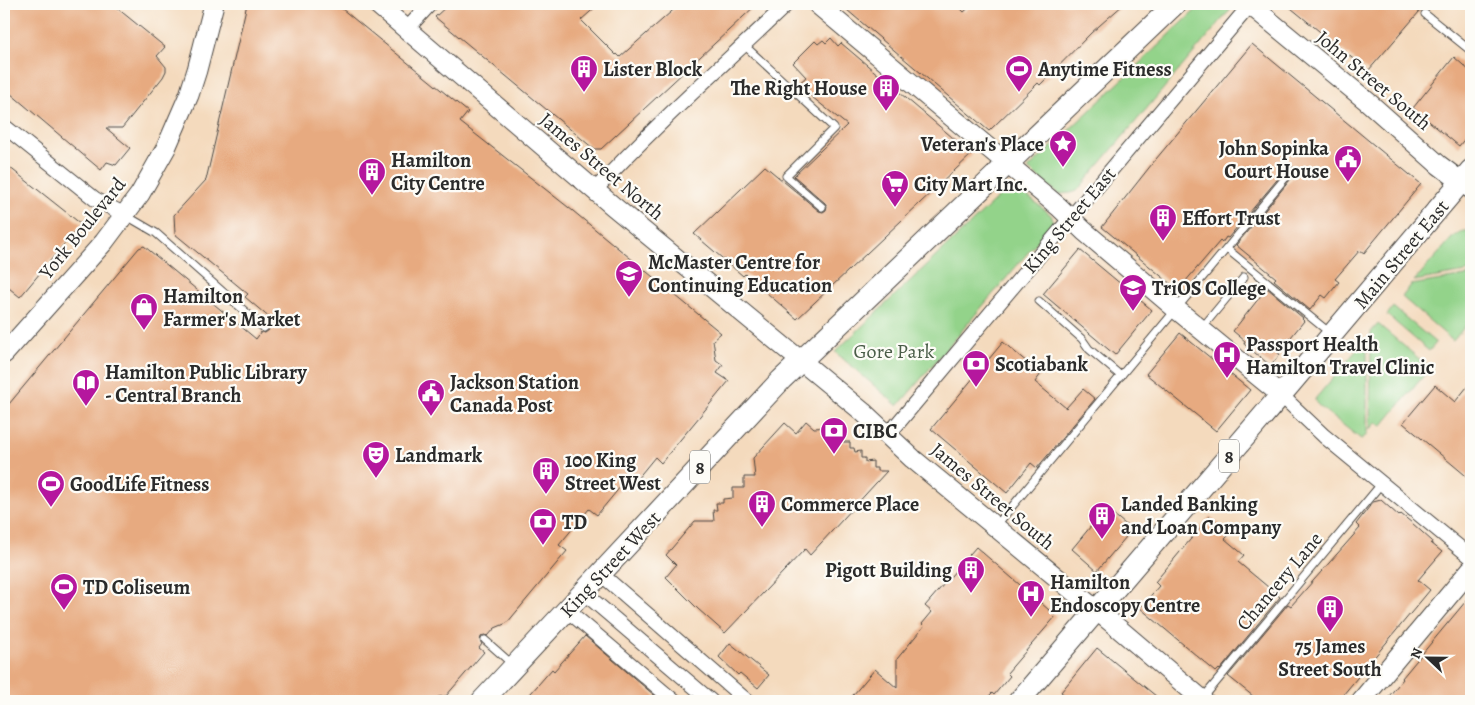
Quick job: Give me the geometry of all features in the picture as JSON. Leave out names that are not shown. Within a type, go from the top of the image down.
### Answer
[{"type":"main road","name":"York Boulevard","points":[[4,354],[104,242],[140,194],[166,148],[180,118],[197,70],[214,4]]},
{"type":"main road","name":"James Street North","points":[[377,4],[595,190],[801,361]]},
{"type":"main road","points":[[816,4],[1060,207],[1070,218],[1176,309],[1282,395]]},
{"type":"main road","name":"8","points":[[801,361],[1175,4]]},
{"type":"main road","name":"John Street South","points":[[1249,4],[1368,102],[1439,165],[1468,180]]},
{"type":"main road","name":"Main Street East","points":[[1096,610],[1282,395],[1332,334],[1468,180]]},
{"type":"main road","name":"James Street South","points":[[801,361],[863,412],[913,459],[1203,700]]},
{"type":"main road","name":"King Street West","points":[[482,701],[781,380],[801,361]]},
{"type":"main road","points":[[1360,701],[1471,569]]},
{"type":"main road","name":"8","points":[[1019,701],[1096,610]]},
{"type":"street","points":[[407,29],[430,4]]},
{"type":"street","points":[[595,190],[668,116],[788,4]]},
{"type":"street","name":"King Street East","points":[[888,435],[1249,4]]},
{"type":"street","points":[[4,126],[95,199],[125,215]]},
{"type":"street","points":[[1282,395],[1324,436],[1471,556]]},
{"type":"street","points":[[601,574],[747,701]]},
{"type":"street","points":[[583,592],[711,701]]},
{"type":"street","points":[[567,610],[674,701]]},
{"type":"lane","points":[[1425,14],[1471,51]]},
{"type":"lane","points":[[744,45],[834,128],[786,176],[822,207]]},
{"type":"lane","points":[[995,527],[1291,171]]},
{"type":"lane","points":[[125,215],[156,233],[264,328]]},
{"type":"lane","points":[[1227,249],[1332,334]]},
{"type":"lane","points":[[1201,329],[1244,277]]},
{"type":"lane","points":[[1040,301],[1082,339],[1089,349],[1122,376]]},
{"type":"lane","name":"Chancery Lane","points":[[1203,700],[1382,484]]},
{"type":"lane","points":[[485,640],[514,666]]},
{"type":"green space","points":[[1202,4],[1223,4],[1230,10],[1077,191],[1059,194],[1028,169]]},
{"type":"green space","name":"Gore Park","points":[[1010,189],[1021,191],[1051,215],[1053,223],[898,406],[835,352],[1005,191]]},
{"type":"green space","points":[[1463,231],[1471,231],[1471,271],[1414,281],[1452,238]]},
{"type":"green space","points":[[1471,275],[1471,319],[1453,341],[1402,297],[1411,285]]},
{"type":"green space","points":[[1393,307],[1436,343],[1429,351],[1387,315]]},
{"type":"green space","points":[[1378,324],[1430,368],[1382,426],[1376,422],[1370,430],[1371,332]]},
{"type":"green space","points":[[1367,338],[1367,435],[1361,439],[1319,406],[1315,399]]},
{"type":"building","points":[[4,4],[112,4],[165,47],[157,56],[166,67],[163,77],[122,128],[106,128],[130,148],[116,165],[107,162],[101,170],[4,88]]},
{"type":"building","points":[[247,4],[336,4],[468,112],[460,122],[573,211],[721,333],[713,340],[716,360],[723,365],[717,373],[729,381],[661,463],[655,457],[637,479],[631,474],[597,515],[589,509],[559,545],[567,551],[507,623],[495,628],[488,636],[484,635],[481,637],[480,641],[482,644],[479,648],[484,652],[446,696],[438,697],[434,701],[4,701],[4,410],[139,248],[144,246],[256,339],[261,332],[265,333],[269,330],[267,324],[271,319],[245,297],[248,294],[175,234],[174,215],[206,180]]},
{"type":"building","points":[[449,4],[599,4],[581,20],[620,57],[680,4],[757,4],[601,149],[594,149],[435,17]]},
{"type":"building","points":[[840,4],[956,4],[964,12],[973,4],[1124,4],[989,131]]},
{"type":"building","points":[[1286,4],[1426,4],[1368,71]]},
{"type":"building","points":[[831,38],[838,46],[841,43],[972,154],[797,319],[745,274],[743,276],[694,234],[765,166],[819,211],[823,212],[826,210],[827,206],[825,203],[794,176],[847,125],[797,85],[806,77],[793,63],[815,41],[818,44],[823,40],[826,43]]},
{"type":"building","points":[[1252,44],[1421,184],[1364,253],[1360,250],[1335,279],[1339,282],[1326,298],[1322,295],[1310,310],[1274,280],[1276,278],[1236,245],[1295,174],[1296,170],[1292,166],[1287,168],[1228,238],[1226,237],[1222,243],[1220,241],[1178,290],[1102,227]]},
{"type":"building","points":[[1454,57],[1471,72],[1471,131],[1459,146],[1413,108]]},
{"type":"building","points":[[4,163],[81,224],[20,297],[4,284]]},
{"type":"building","points":[[1080,250],[1152,310],[1115,355],[1043,294]]},
{"type":"building","points":[[1267,288],[1303,318],[1304,321],[1278,353],[1280,354],[1271,366],[1244,344],[1245,341],[1233,331]]},
{"type":"building","points":[[1180,333],[1250,390],[1216,431],[1146,374]]},
{"type":"building","points":[[1003,342],[1041,374],[1035,382],[1066,408],[1083,389],[1095,399],[1037,468],[1031,463],[1007,493],[931,429]]},
{"type":"building","points":[[1471,382],[1471,480],[1403,423],[1435,385],[1455,402]]},
{"type":"building","name":"Commerce Place","points":[[806,421],[814,428],[831,427],[832,431],[838,431],[838,438],[843,438],[843,442],[850,442],[850,448],[854,448],[855,452],[861,451],[861,458],[865,458],[865,462],[873,461],[873,468],[877,468],[877,471],[887,471],[810,555],[805,549],[725,633],[666,577],[676,565],[666,555],[695,521],[714,521],[713,510],[717,510],[716,503],[723,503],[723,499],[733,498],[733,488],[744,488],[744,477],[755,477],[753,458],[785,423],[796,433]]},
{"type":"building","name":"75 James Street South","points":[[1381,500],[1399,516],[1401,514],[1412,523],[1442,552],[1418,580],[1430,590],[1338,701],[1259,701],[1228,676],[1288,604],[1291,606],[1360,528],[1356,524],[1373,502]]},
{"type":"building","name":"Landed Banking and Loan Company","points":[[1106,508],[1132,530],[1097,571],[1072,549]]},
{"type":"building","points":[[1210,516],[1230,534],[1225,539],[1244,555],[1238,562],[1280,597],[1220,670],[1216,672],[1140,608],[1159,586],[1155,582]]},
{"type":"building","points":[[976,547],[1056,616],[1007,673],[1010,676],[994,695],[992,693],[984,701],[848,701],[875,669],[897,688],[897,659],[924,626],[922,624],[932,612],[925,606]]},
{"type":"building","points":[[1471,595],[1471,701],[1385,701],[1402,678]]},
{"type":"building","points":[[585,636],[661,701],[524,701]]},
{"type":"building","points":[[730,643],[769,675],[758,688],[740,673],[738,675],[719,657]]},
{"type":"building","points":[[1097,648],[1162,701],[1072,701],[1061,692]]},
{"type":"place","name":"Lister Block","points":[[584,93]]},
{"type":"place","name":"Anytime Fitness","points":[[1019,93]]},
{"type":"place","name":"The Right House","points":[[886,112]]},
{"type":"place","name":"Veteran's Place","points":[[1063,168]]},
{"type":"place","name":"John Sopinka Court House","points":[[1348,183]]},
{"type":"place","name":"Hamilton City Centre","points":[[372,196]]},
{"type":"place","name":"City Mart Inc.","points":[[895,208]]},
{"type":"place","name":"Effort Trust","points":[[1163,242]]},
{"type":"place","name":"McMaster Centre for Continuing Education","points":[[629,298]]},
{"type":"place","name":"TriOS College","points":[[1133,312]]},
{"type":"place","name":"Hamilton Farmer's Market","points":[[144,331]]},
{"type":"place","name":"Passport Health Hamilton Travel Clinic","points":[[1227,379]]},
{"type":"place","name":"Scotiabank","points":[[976,388]]},
{"type":"place","name":"Hamilton Public Library - Central Branch","points":[[86,407]]},
{"type":"place","name":"Jackson Station Canada Post","points":[[431,417]]},
{"type":"place","name":"CIBC","points":[[834,455]]},
{"type":"place","name":"Landmark","points":[[376,479]]},
{"type":"place","name":"100 King Street West","points":[[546,495]]},
{"type":"place","name":"GoodLife Fitness","points":[[51,508]]},
{"type":"place","name":"Commerce Place","points":[[762,528]]},
{"type":"place","name":"Landed Banking and Loan Company","points":[[1102,540]]},
{"type":"place","name":"TD","points":[[543,546]]},
{"type":"place","name":"Pigott Building","points":[[971,594]]},
{"type":"place","name":"TD Coliseum","points":[[64,611]]},
{"type":"place","name":"Hamilton Endoscopy Centre","points":[[1031,618]]},
{"type":"place","name":"75 James Street South","points":[[1330,633]]}]
